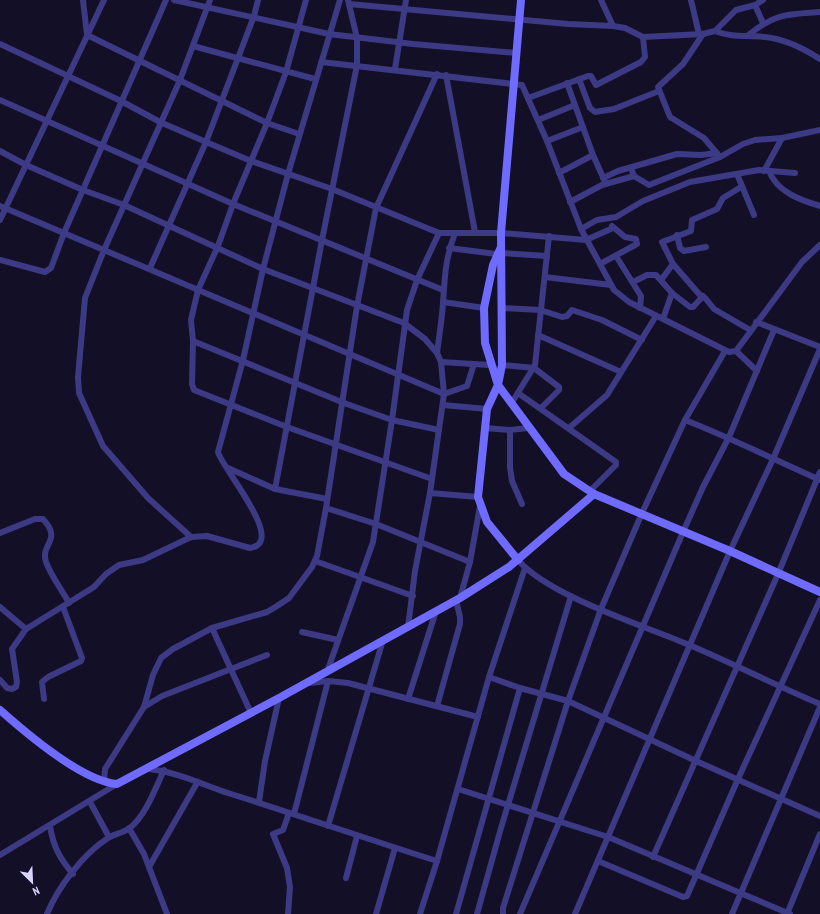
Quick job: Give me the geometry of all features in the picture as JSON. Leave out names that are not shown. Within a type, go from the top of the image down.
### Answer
[{"type":"street","points":[[83,0],[86,35]]},
{"type":"street","points":[[0,220],[3,206],[26,165],[86,35],[104,0]]},
{"type":"street","points":[[0,260],[45,272],[51,268],[64,232],[166,0]]},
{"type":"street","points":[[174,0],[206,8],[254,16],[329,34],[399,43],[517,53]]},
{"type":"street","points":[[191,537],[148,498],[103,446],[79,393],[78,377],[85,298],[104,250],[180,80],[210,0]]},
{"type":"street","points":[[150,268],[206,142],[238,60],[254,16],[258,0]]},
{"type":"street","points":[[306,0],[286,72],[268,123],[233,204],[218,246],[198,290],[191,320],[193,340],[192,384],[194,390],[231,405],[337,446],[432,479]]},
{"type":"street","points":[[0,680],[7,688],[12,689],[16,687],[17,682],[12,648],[26,629],[94,588],[106,574],[119,565],[149,558],[191,537],[208,536],[250,548],[257,547],[261,544],[263,539],[252,509],[218,452],[243,360],[252,313],[288,174],[315,79],[340,0]]},
{"type":"street","points":[[395,69],[406,0]]},
{"type":"street","points":[[521,0],[500,251],[502,365],[498,385],[488,409],[485,428],[478,497],[480,506],[487,522],[525,568],[571,596],[690,646],[820,704]]},
{"type":"street","points":[[602,0],[613,26]]},
{"type":"street","points":[[691,0],[701,34],[683,64],[660,84],[659,91],[670,117],[704,138],[719,155]]},
{"type":"street","points":[[715,32],[736,10],[755,5],[764,0]]},
{"type":"street","points":[[275,488],[312,288],[357,65],[357,38],[348,2],[382,3],[405,9],[520,20],[613,26],[625,28],[643,37],[715,32],[725,35],[780,39],[820,59]]},
{"type":"street","points":[[755,5],[763,23]]},
{"type":"street","points":[[747,36],[763,23],[788,15],[820,12]]},
{"type":"street","points":[[86,35],[268,123],[299,134]]},
{"type":"street","points":[[528,98],[567,83],[591,76],[596,85],[641,62],[645,57],[643,37]]},
{"type":"street","points":[[0,44],[68,75],[160,122],[206,142],[251,161],[332,189],[438,233],[501,233],[586,240],[613,228]]},
{"type":"street","points":[[193,46],[238,60],[315,79]]},
{"type":"street","points":[[321,62],[395,69],[522,85],[547,141],[581,229],[611,285],[622,298],[725,351],[736,351],[750,330],[802,262],[820,245]]},
{"type":"street","points":[[104,782],[105,769],[144,706],[153,675],[161,658],[173,649],[212,628],[267,612],[277,606],[289,598],[297,589],[315,561],[337,446],[365,259],[376,208],[437,74]]},
{"type":"street","points":[[446,75],[474,232]]},
{"type":"street","points":[[579,79],[586,100],[592,111],[603,112],[659,91]]},
{"type":"street","points":[[567,83],[593,155],[606,184]]},
{"type":"street","points":[[0,100],[143,162],[233,204],[443,290]]},
{"type":"street","points":[[538,120],[586,100]]},
{"type":"street","points":[[547,141],[583,127]]},
{"type":"street","points":[[631,168],[634,176],[649,185],[686,171],[750,141],[782,138],[820,130]]},
{"type":"street","points":[[767,171],[782,138]]},
{"type":"street","points":[[0,151],[26,165],[83,190],[124,205],[218,246],[263,269],[404,323],[425,339],[437,353],[441,362],[444,394],[430,493],[413,584],[413,596],[408,627]]},
{"type":"street","points":[[603,178],[618,171],[677,154],[719,155]]},
{"type":"street","points":[[559,173],[593,155]]},
{"type":"street","points":[[686,171],[690,182]]},
{"type":"street","points":[[767,171],[775,183],[784,191],[820,206]]},
{"type":"street","points":[[581,229],[597,220],[616,217],[643,201],[690,182],[737,174],[767,171],[795,173]]},
{"type":"street","points":[[737,174],[741,187],[754,215]]},
{"type":"street","points":[[570,202],[606,184],[634,176]]},
{"type":"street","points":[[741,187],[723,198],[717,209],[692,220],[690,231],[662,242],[673,264],[716,310],[750,330]]},
{"type":"street","points":[[3,206],[104,250],[150,268],[304,336],[444,394],[467,386],[474,364]]},
{"type":"street","points":[[600,264],[636,246],[637,242],[636,239],[625,237],[613,228],[608,219]]},
{"type":"street","points":[[327,672],[373,542],[386,463],[404,323],[417,280],[438,233]]},
{"type":"street","points":[[437,353],[443,302],[444,278],[449,248],[455,233]]},
{"type":"street","points":[[678,235],[680,248],[684,251],[706,247]]},
{"type":"street","points":[[511,404],[534,368],[545,277],[548,236]]},
{"type":"street","points":[[449,248],[547,256]]},
{"type":"street","points":[[500,251],[484,308],[485,343],[490,365],[498,385],[528,428],[564,474],[592,492],[730,551],[820,592]]},
{"type":"street","points":[[616,256],[642,296],[640,308]]},
{"type":"street","points":[[661,280],[673,264]]},
{"type":"street","points":[[633,282],[649,274],[656,275],[672,293],[692,308],[703,296]]},
{"type":"street","points":[[545,277],[611,285]]},
{"type":"street","points":[[662,318],[672,293]]},
{"type":"street","points":[[443,302],[484,308]]},
{"type":"street","points":[[501,308],[540,310],[562,317],[567,316],[570,310],[583,312],[642,340]]},
{"type":"street","points":[[569,428],[606,395],[656,316]]},
{"type":"street","points":[[575,914],[730,551],[818,357],[820,348],[756,322]]},
{"type":"street","points":[[520,914],[683,532],[703,487],[729,437],[774,330]]},
{"type":"street","points":[[538,335],[621,372]]},
{"type":"street","points":[[193,340],[344,403],[392,420],[439,430]]},
{"type":"street","points":[[503,914],[503,908],[568,701],[601,609],[685,420],[725,351]]},
{"type":"street","points":[[736,351],[757,372]]},
{"type":"street","points":[[441,362],[490,365]]},
{"type":"street","points":[[502,365],[534,368],[559,389],[541,408]]},
{"type":"street","points":[[0,856],[118,784],[307,683],[458,599],[518,560],[592,492],[616,463],[518,393]]},
{"type":"street","points":[[443,405],[488,409]]},
{"type":"street","points":[[653,857],[778,574],[819,477],[773,459],[729,437],[685,420]]},
{"type":"street","points":[[485,428],[510,430],[528,428]]},
{"type":"street","points":[[510,430],[510,467],[512,481],[522,504]]},
{"type":"street","points":[[228,468],[275,488],[327,500]]},
{"type":"street","points":[[430,493],[478,497]]},
{"type":"street","points":[[437,706],[460,624],[458,599],[470,562],[480,506]]},
{"type":"street","points":[[326,508],[376,524],[470,562]]},
{"type":"street","points":[[0,533],[35,519],[43,519],[50,527],[52,535],[45,554],[46,562],[69,603]]},
{"type":"street","points":[[315,561],[360,579],[413,596]]},
{"type":"street","points":[[420,914],[437,861],[490,677],[525,568]]},
{"type":"street","points":[[477,914],[571,596]]},
{"type":"street","points":[[598,861],[683,897],[687,896],[738,779],[820,600]]},
{"type":"street","points":[[0,607],[26,629]]},
{"type":"street","points":[[44,699],[42,682],[48,677],[81,661],[82,658],[63,607]]},
{"type":"street","points":[[408,699],[436,611]]},
{"type":"street","points":[[212,628],[251,713]]},
{"type":"street","points":[[302,632],[338,640]]},
{"type":"street","points":[[328,826],[383,640]]},
{"type":"street","points":[[144,706],[162,696],[230,668],[267,655]]},
{"type":"street","points":[[490,677],[520,688],[568,701],[696,761],[820,816]]},
{"type":"street","points":[[307,683],[328,681],[368,688],[478,717]]},
{"type":"street","points":[[288,914],[290,887],[287,868],[272,834],[282,830],[291,814],[328,681]]},
{"type":"street","points":[[456,914],[520,688]]},
{"type":"street","points":[[259,802],[265,761],[279,698]]},
{"type":"street","points":[[732,914],[820,707]]},
{"type":"street","points":[[0,710],[66,762],[104,782],[118,784]]},
{"type":"street","points":[[149,768],[164,770],[198,783],[437,861]]},
{"type":"street","points":[[47,914],[58,892],[92,849],[109,837],[129,828],[151,798],[164,770]]},
{"type":"street","points":[[149,867],[198,783]]},
{"type":"street","points":[[458,789],[534,812],[608,837],[696,876],[741,893],[788,914],[820,834]]},
{"type":"street","points":[[90,802],[109,837]]},
{"type":"street","points":[[50,826],[56,851],[73,874]]},
{"type":"street","points":[[129,828],[149,867],[166,914]]},
{"type":"street","points":[[346,878],[357,836]]},
{"type":"street","points":[[376,914],[395,848]]}]
